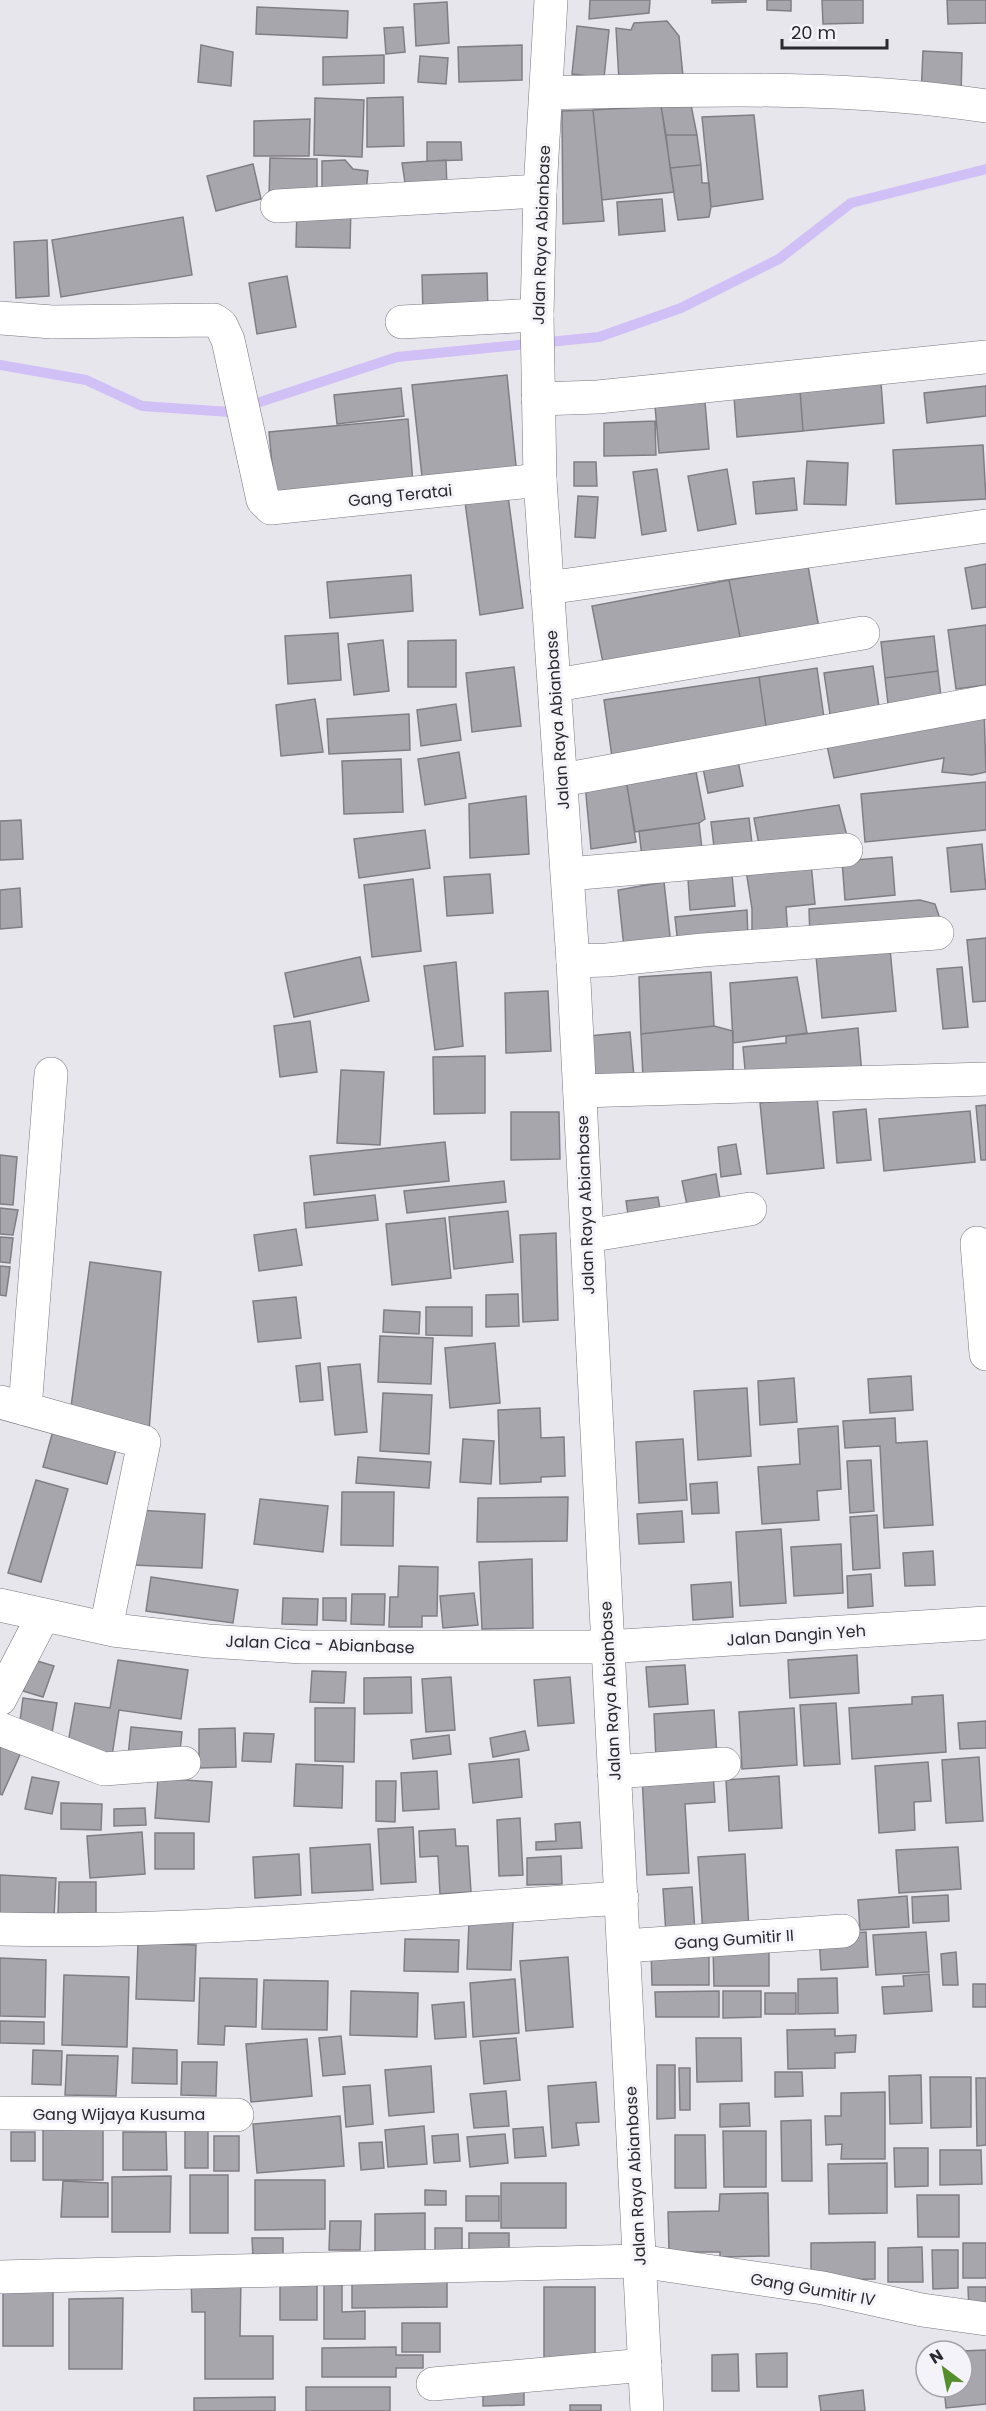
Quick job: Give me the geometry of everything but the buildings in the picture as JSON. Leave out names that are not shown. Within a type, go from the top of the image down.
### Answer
[{"type":"street","name":"Jalan Raya Abianbase","points":[[551,0],[540,191],[537,319],[540,480],[556,685],[573,960],[606,1647],[622,1898],[647,2411]]},
{"type":"street","points":[[547,93],[736,90],[922,96],[986,106]]},
{"type":"street","points":[[277,206],[540,191]]},
{"type":"street","name":"Gang Teratai","points":[[0,318],[52,322],[214,320],[221,325],[228,340],[263,500],[267,505],[277,508],[540,480]]},
{"type":"street","points":[[402,322],[537,319]]},
{"type":"street","points":[[538,388],[598,397],[986,357]]},
{"type":"street","points":[[547,588],[986,526]]},
{"type":"street","points":[[556,685],[863,633]]},
{"type":"street","points":[[562,780],[986,702]]},
{"type":"street","points":[[568,874],[846,850]]},
{"type":"street","points":[[573,960],[607,960],[703,950],[937,933]]},
{"type":"street","points":[[51,1074],[13,1405],[144,1442],[106,1628]]},
{"type":"street","points":[[580,1091],[986,1079]]},
{"type":"street","points":[[587,1236],[750,1209]]},
{"type":"street","points":[[977,1243],[986,1354]]},
{"type":"street","name":"Jalan Cica - Abianbase","points":[[0,1605],[106,1628],[208,1641],[302,1647],[606,1647]]},
{"type":"street","points":[[0,1699],[43,1616]]},
{"type":"street","name":"Jalan Dangin Yeh","points":[[606,1647],[986,1623]]},
{"type":"street","points":[[0,1729],[104,1769],[184,1763]]},
{"type":"street","points":[[614,1772],[723,1764]]},
{"type":"street","points":[[0,1929],[85,1931],[198,1926],[622,1898]]},
{"type":"street","name":"Gang Gumitir II","points":[[624,1946],[843,1932]]},
{"type":"street","name":"Gang Wijaya Kusuma","points":[[0,2113],[237,2115]]},
{"type":"street","name":"Gang Gumitir IV","points":[[0,2277],[639,2261],[823,2288],[922,2310],[986,2319]]},
{"type":"street","points":[[433,2384],[645,2365]]},
{"type":"waterway","points":[[0,365],[86,380],[142,406],[230,412],[397,357],[599,337],[681,308],[779,259],[851,203],[986,169]]}]
